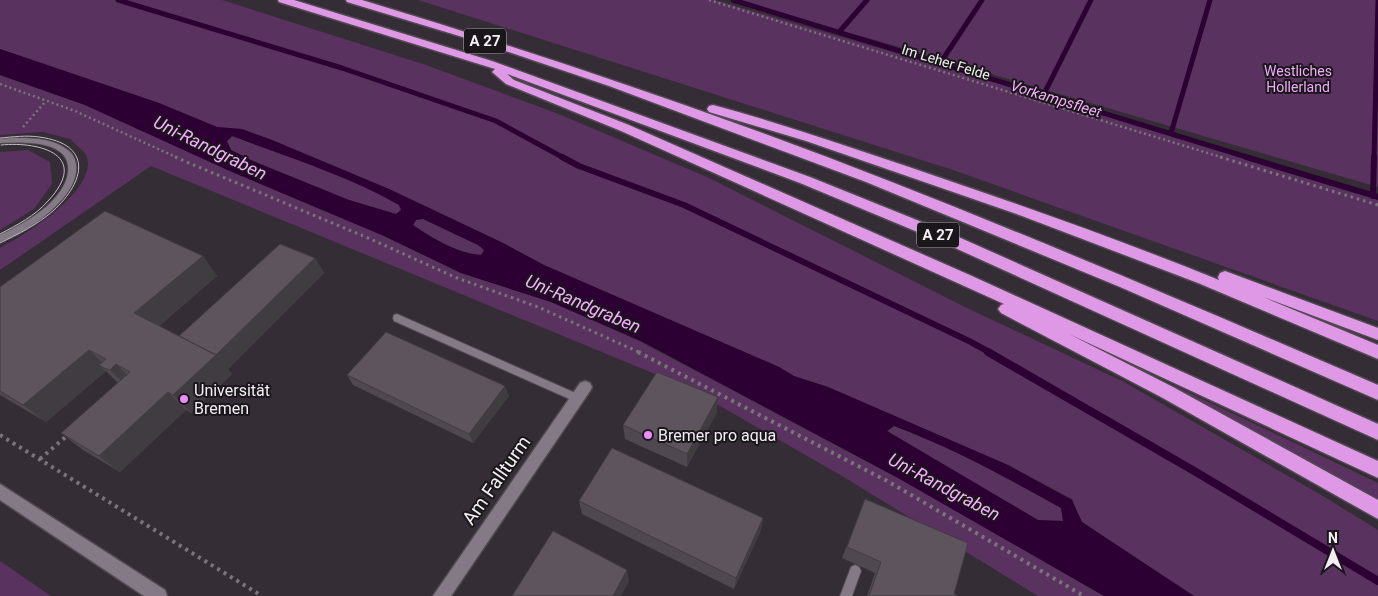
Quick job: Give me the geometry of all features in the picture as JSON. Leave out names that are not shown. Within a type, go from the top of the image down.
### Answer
[{"type":"highway","name":"A 27","points":[[283,0],[488,63],[685,134],[940,235],[1378,432]]},
{"type":"highway","name":"A 27","points":[[351,0],[430,23],[746,130],[942,207],[1257,339],[1378,392]]},
{"type":"highway","points":[[488,63],[510,82],[598,116],[967,280],[1378,470]]},
{"type":"highway","points":[[619,86],[754,120],[963,189],[1131,250],[1378,352]]},
{"type":"highway","points":[[1131,250],[1218,275],[1378,334]]},
{"type":"highway","points":[[967,280],[984,299],[1167,392],[1378,510]]},
{"type":"street","name":"Am Fallturm","points":[[441,596],[581,392]]},
{"type":"street","points":[[0,491],[159,596]]},
{"type":"lane","points":[[0,141],[34,139],[58,146],[66,151],[73,166],[72,176],[62,195],[53,205],[26,225],[0,239]]},
{"type":"lane","points":[[396,318],[581,392]]},
{"type":"lane","points":[[846,596],[855,572]]},
{"type":"path","name":"Im Leher Felde","points":[[709,0],[1378,205]]},
{"type":"path","points":[[1,85],[75,111],[159,150],[368,238],[457,278],[538,307],[638,352],[889,482],[1084,596]]},
{"type":"path","points":[[12,140],[46,101]]},
{"type":"path","points":[[40,459],[75,428]]},
{"type":"path","points":[[0,435],[262,596]]},
{"type":"green space","points":[[0,0],[222,0],[426,65],[561,115],[707,177],[969,309],[1122,381],[1323,496],[1378,530],[1378,596],[1194,596],[1081,522],[1072,499],[1008,465],[828,387],[794,376],[779,367],[544,265],[501,242],[389,189],[272,140],[242,129],[217,127],[159,103],[0,49]]},
{"type":"green space","points":[[418,0],[715,0],[1378,195],[1378,321],[953,170]]},
{"type":"green space","name":"Westliches Hollerland","points":[[731,0],[1378,0],[1378,187],[875,40]]},
{"type":"green space","points":[[0,75],[85,105],[232,172],[384,236],[461,273],[551,302],[641,342],[898,478],[1104,596],[1038,596],[842,476],[689,388],[151,166],[0,270],[0,248],[53,214],[66,202],[77,190],[88,165],[86,154],[70,139],[43,132],[0,135]]},
{"type":"green space","points":[[233,136],[313,164],[368,188],[399,205],[402,210],[396,214],[349,200],[253,161],[231,150],[227,141]]},
{"type":"green space","points":[[28,150],[50,162],[52,184],[34,209],[0,230],[0,152]]},
{"type":"green space","points":[[423,219],[485,250],[481,255],[472,254],[446,244],[413,225],[416,220]]},
{"type":"green space","points":[[1169,385],[1173,385],[1378,483],[1378,504]]},
{"type":"green space","points":[[894,426],[959,454],[1061,508],[1063,521],[1038,520],[887,431]]},
{"type":"green space","points":[[0,561],[51,596],[0,596]]},
{"type":"water","name":"Uni-Randgraben","points":[[0,49],[159,103],[217,127],[242,129],[389,189],[501,242],[544,265],[779,367],[794,376],[828,387],[1008,465],[1072,500],[1082,522],[1194,596],[1104,596],[898,478],[641,341],[551,302],[461,273],[384,236],[232,172],[85,105],[0,75]],"holes":[[[232,136],[359,185],[399,205],[401,210],[396,214],[349,200],[253,161],[231,150],[227,141]],[[423,219],[478,245],[484,250],[481,255],[472,254],[446,244],[413,225],[416,220]],[[894,426],[979,464],[1061,508],[1063,521],[1038,520],[887,431]]]},
{"type":"building","points":[[105,211],[203,256],[134,313],[216,355],[173,395],[168,392],[99,456],[61,433],[130,372],[116,364],[110,370],[104,368],[99,365],[106,359],[89,350],[23,405],[0,391],[0,287]]},
{"type":"building","points":[[280,244],[315,258],[216,355],[179,336]]},
{"type":"building","points":[[386,332],[505,386],[469,434],[347,375]]},
{"type":"building","points":[[657,372],[718,397],[687,454],[623,425]]},
{"type":"building","points":[[612,448],[763,518],[736,578],[579,501]]},
{"type":"building","points":[[865,499],[968,543],[954,594],[958,596],[869,596],[881,562],[847,547]]},
{"type":"building","points":[[553,531],[627,570],[613,596],[512,596]]},
{"type":"waterway","points":[[118,0],[342,68],[496,121],[564,158]]},
{"type":"waterway","name":"Vorkampsfleet","points":[[733,0],[1250,158]]},
{"type":"waterway","points":[[840,31],[867,0]]},
{"type":"waterway","points":[[941,62],[982,0]]},
{"type":"waterway","points":[[1044,94],[1091,0]]},
{"type":"waterway","points":[[1171,133],[1210,0]]},
{"type":"waterway","points":[[1374,158],[1378,0]]},
{"type":"waterway","points":[[562,157],[579,166],[684,205],[991,353]]},
{"type":"waterway","name":"Vorkampsfleet","points":[[1246,157],[1373,195]]},
{"type":"waterway","points":[[1373,195],[1374,157]]},
{"type":"waterway","name":"Vorkampsfleet","points":[[1373,195],[1378,197]]},
{"type":"waterway","points":[[988,352],[1196,472],[1378,581]]},
{"type":"tram line","points":[[0,138],[29,136],[56,141],[69,147],[76,156],[79,165],[72,188],[53,211],[34,225],[0,243]]},
{"type":"tram line","points":[[0,234],[26,220],[43,206],[60,186],[64,173],[62,162],[56,155],[45,149],[17,144],[1,145]]},
{"type":"place","name":"Universität Bremen","points":[[184,399]]},
{"type":"place","name":"Bremer pro aqua","points":[[648,435]]}]
